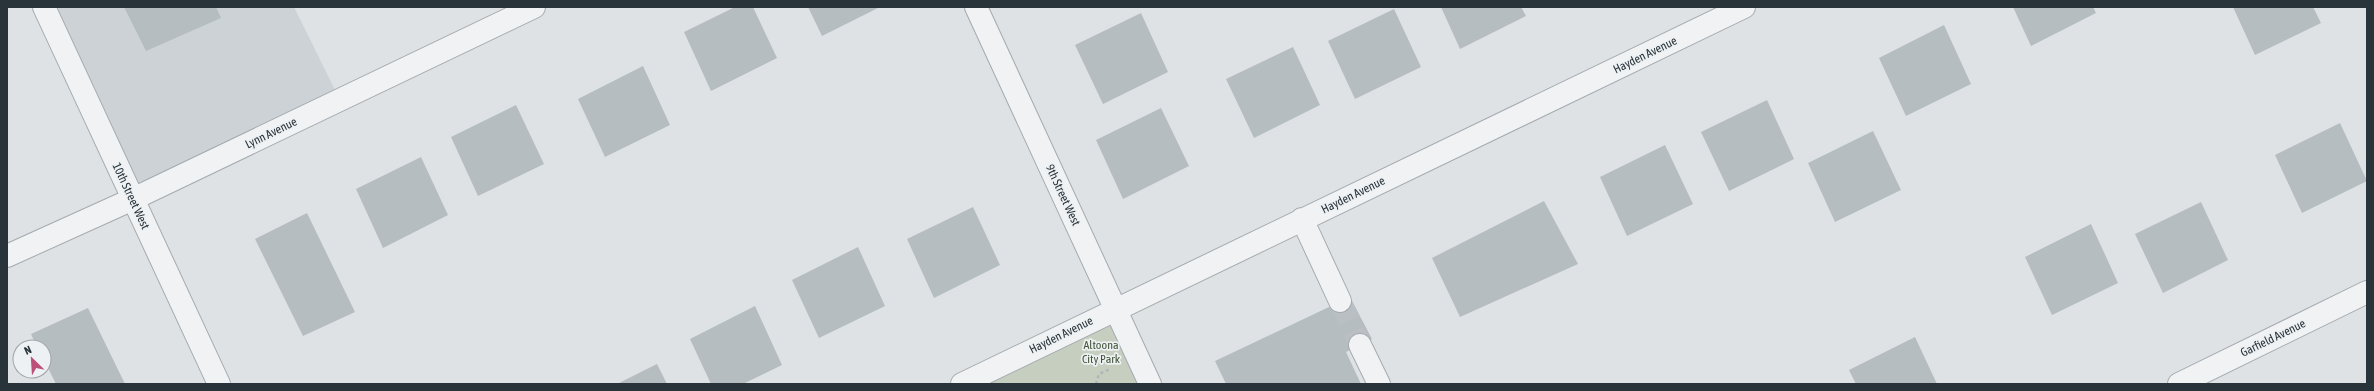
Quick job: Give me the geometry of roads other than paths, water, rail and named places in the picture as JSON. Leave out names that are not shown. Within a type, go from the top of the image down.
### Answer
[{"type":"street","name":"10th Street West","points":[[44,7],[219,384]]},
{"type":"street","name":"Lynn Avenue","points":[[7,256],[132,199],[534,7]]},
{"type":"street","name":"9th Street West","points":[[976,7],[1150,384]]},
{"type":"street","name":"Hayden Avenue","points":[[962,384],[1116,308],[1744,7]]},
{"type":"street","points":[[1302,219],[1340,302]]},
{"type":"street","name":"Garfield Avenue","points":[[2179,384],[2367,292]]},
{"type":"street","points":[[1360,345],[1379,384]]},
{"type":"tunnel","points":[[1340,301],[1360,345]]},
{"type":"park label","name":"Altoona City Park","points":[[1101,352]]}]
